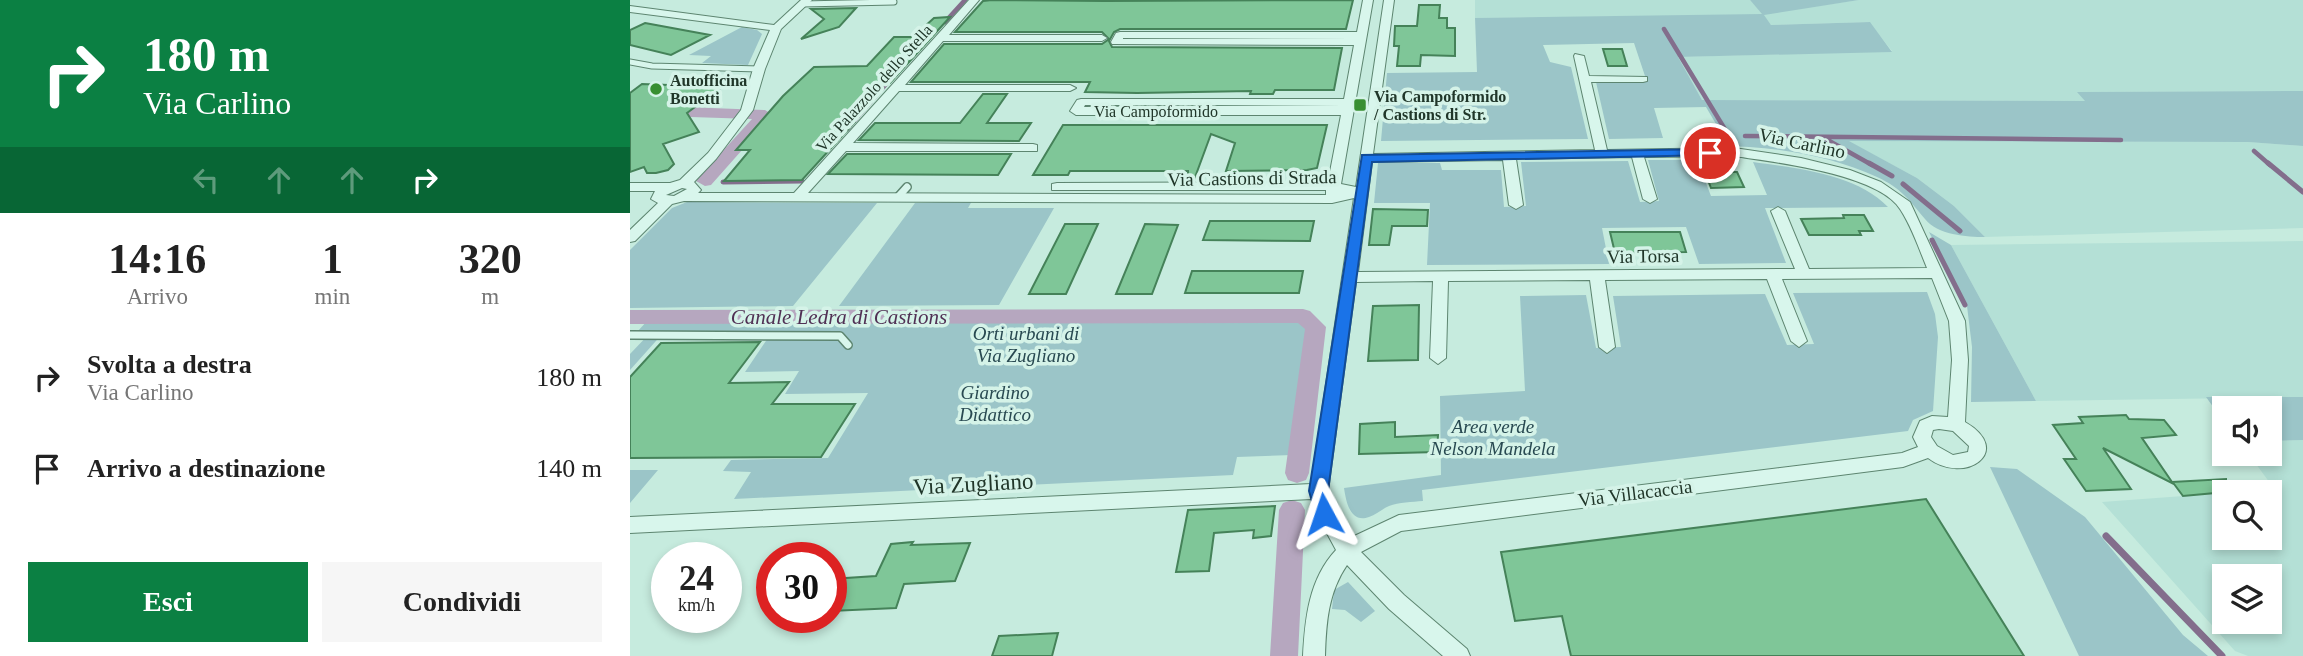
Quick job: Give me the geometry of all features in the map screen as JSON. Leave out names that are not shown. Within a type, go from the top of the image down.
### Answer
[{"type":"street","name":"Via Palazzolo dello Stella","points":[[803,192],[974,0]]},
{"type":"street","points":[[1333,193],[1368,0]]},
{"type":"street","points":[[1389,0],[1319,491],[1324,514],[1348,552],[1459,656]]},
{"type":"street","points":[[687,189],[745,114],[776,28],[805,2]]},
{"type":"street","points":[[630,9],[776,28]]},
{"type":"street","points":[[1120,35],[1361,39],[1116,42],[1120,35]]},
{"type":"street","points":[[940,38],[1102,38]]},
{"type":"street","points":[[1579,56],[1602,154]]},
{"type":"street","points":[[1584,79],[1643,79]]},
{"type":"street","points":[[896,88],[1070,88]]},
{"type":"street","name":"Via Campoformido","points":[[1081,102],[1349,107],[1076,111],[1081,102]]},
{"type":"street","points":[[1440,142],[1441,157]]},
{"type":"street","points":[[844,147],[1032,148]]},
{"type":"street","points":[[1637,153],[1650,200]]},
{"type":"street","name":"Via Carlino","points":[[1367,158],[1637,153],[1756,154],[1801,162],[1861,178],[1889,192],[1905,205],[1957,321],[1960,341],[1956,425]]},
{"type":"street","points":[[1509,156],[1516,205]]},
{"type":"street","points":[[630,187],[665,195]]},
{"type":"street","name":"Via Castions di Strada","points":[[665,195],[687,189],[803,192],[1362,192]]},
{"type":"street","points":[[630,197],[665,195]]},
{"type":"street","points":[[630,238],[665,195]]},
{"type":"street","points":[[1778,211],[1804,274]]},
{"type":"street","name":"Via Torsa","points":[[1349,277],[1937,273]]},
{"type":"street","points":[[1773,274],[1799,341]]},
{"type":"street","points":[[1597,276],[1607,347]]},
{"type":"street","points":[[1438,358],[1441,277]]},
{"type":"street","points":[[1939,422],[1956,425],[1975,439],[1978,446],[1976,456],[1964,462],[1955,462],[1929,450],[1922,437],[1926,426],[1939,422]]},
{"type":"street","name":"Via Villacaccia","points":[[1314,656],[1318,599],[1329,570],[1348,552],[1385,528],[1410,520],[1903,460],[1929,450]]},
{"type":"street","name":"Via Zugliano","points":[[630,525],[1319,491]]},
{"type":"lane","points":[[805,2],[894,2]]},
{"type":"lane","points":[[630,62],[652,66],[759,69]]},
{"type":"lane","points":[[630,335],[840,336],[848,345]]},
{"type":"shaded area","points":[[1475,0],[1750,0],[1763,14],[1859,0],[2303,0],[2303,91],[2078,92],[2086,101],[1702,100],[1677,57],[1892,51],[1869,22],[1771,25],[1763,15],[1475,18]]},
{"type":"shaded area","points":[[1848,141],[2248,142],[2303,146],[2303,228],[1985,237],[1954,206],[1917,178]]},
{"type":"shaded area","points":[[2303,241],[2303,397],[2212,396],[2212,398],[2036,401],[1951,245]]},
{"type":"shaded area","points":[[2303,440],[2303,656],[2248,656],[2235,651],[2220,634],[2282,634],[2282,564],[2212,564],[2212,625],[2102,502],[2212,494],[2212,550],[2282,550],[2282,480],[2268,480],[2257,466],[2282,466],[2282,441]]},
{"type":"green space","points":[[1750,0],[1859,0],[1764,15],[1771,25],[1870,22],[1892,52],[1678,57],[1702,100],[2085,101],[2077,92],[2303,91],[2303,146],[2248,142],[1849,141],[1917,178],[1954,206],[1985,237],[1961,236],[1937,229],[1899,190],[1859,169],[1800,153],[1719,146],[1715,137],[1723,136],[1706,107],[1654,108],[1663,138],[1609,139],[1596,82],[1647,82],[1634,43],[1543,45],[1550,62],[1571,67],[1588,139],[1381,141],[1387,73],[1477,72],[1475,18],[1762,14]]},
{"type":"green space","points":[[742,27],[757,30],[762,34],[748,65],[702,63],[711,56],[689,55]]},
{"type":"green space","points":[[1648,160],[1697,160],[1711,196],[1767,195],[1753,162],[1806,170],[1843,180],[1875,196],[1888,207],[1765,208],[1786,263],[1699,264],[1686,227],[1602,228],[1609,264],[1427,265],[1430,203],[1374,203],[1378,163],[1440,163],[1442,170],[1501,170],[1504,207],[1526,206],[1521,162],[1628,161],[1640,202],[1659,201]]},
{"type":"green space","points":[[972,201],[968,208],[1054,208],[999,305],[839,306],[915,203]]},
{"type":"green space","points":[[687,202],[877,203],[793,306],[630,308],[630,250],[672,208]]},
{"type":"green space","points":[[1929,232],[1951,245],[2036,401],[1971,402],[1972,347],[1967,306]]},
{"type":"green space","name":"Area verde Nelson Mandela","points":[[1927,292],[1935,314],[1938,337],[1933,411],[1913,420],[1908,431],[1422,490],[1423,501],[1393,505],[1363,518],[1353,514],[1348,505],[1344,488],[1441,475],[1440,396],[1525,391],[1520,296],[1586,295],[1596,348],[1621,347],[1613,296],[1765,294],[1787,345],[1814,344],[1793,293]]},
{"type":"green space","name":"Giardino Didattico","points":[[1303,318],[1314,328],[1292,455],[1237,457],[1233,475],[734,499],[751,472],[723,471],[731,460],[828,458],[868,393],[785,394],[799,371],[745,372],[772,332],[664,332],[630,370],[630,354],[651,332],[637,332],[648,320]]},
{"type":"green space","points":[[2282,397],[2303,397],[2303,440],[2282,441]]},
{"type":"green space","points":[[1990,467],[2017,469],[2085,517],[2183,635],[2208,656],[2079,656]]},
{"type":"green space","points":[[630,470],[658,470],[630,503]]},
{"type":"green space","points":[[1348,582],[1375,611],[1361,622],[1345,610],[1332,609],[1334,590]]},
{"type":"building","points":[[1353,0],[1346,29],[1120,29],[1114,32],[1109,41],[1112,47],[1342,48],[1334,90],[1275,90],[1273,94],[1250,94],[1251,91],[1137,93],[1085,92],[1090,82],[911,82],[944,44],[1102,44],[1109,39],[1102,32],[955,32],[983,1]]},
{"type":"building","points":[[1419,5],[1440,5],[1439,18],[1447,18],[1447,28],[1455,28],[1455,56],[1421,55],[1420,66],[1397,66],[1399,46],[1394,46],[1395,26],[1417,26]]},
{"type":"building","points":[[856,8],[839,27],[801,39],[824,19],[811,9]]},
{"type":"building","points":[[950,17],[890,83],[883,83],[850,123],[854,123],[802,180],[724,181],[750,150],[736,150],[783,96],[814,67],[867,66],[894,37],[913,37],[934,18]]},
{"type":"building","points":[[645,23],[710,35],[671,55],[630,45],[630,30]]},
{"type":"building","points":[[1603,49],[1622,49],[1627,66],[1608,66]]},
{"type":"building","points":[[642,84],[722,87],[687,113],[699,132],[663,144],[674,164],[668,170],[656,173],[647,173],[644,167],[630,172],[630,93]]},
{"type":"building","points":[[983,94],[1007,94],[987,123],[1031,123],[1019,141],[859,140],[875,123],[960,123]]},
{"type":"building","points":[[1063,125],[1327,125],[1317,168],[1307,170],[1226,171],[1235,143],[1211,134],[1194,180],[1188,180],[1188,171],[1070,171],[1068,175],[1033,175]]},
{"type":"building","points":[[847,154],[1011,154],[998,175],[828,174]]},
{"type":"building","points":[[1705,172],[1737,172],[1744,187],[1711,188]]},
{"type":"building","points":[[1373,209],[1428,210],[1427,226],[1392,226],[1389,245],[1369,245]]},
{"type":"building","points":[[1843,215],[1864,215],[1873,231],[1859,231],[1861,235],[1809,235],[1801,219],[1844,218]]},
{"type":"building","points":[[1210,221],[1314,221],[1310,241],[1203,240]]},
{"type":"building","points":[[1065,224],[1098,224],[1066,294],[1029,294]]},
{"type":"building","points":[[1145,224],[1178,225],[1152,294],[1116,294]]},
{"type":"building","points":[[1610,232],[1680,232],[1686,252],[1615,253]]},
{"type":"building","points":[[1192,271],[1303,271],[1299,293],[1185,293]]},
{"type":"building","points":[[1419,305],[1418,360],[1368,361],[1373,306]]},
{"type":"building","points":[[760,342],[729,383],[789,382],[772,404],[855,404],[821,457],[630,458],[630,377],[661,343]]},
{"type":"building","points":[[2126,415],[2129,419],[2164,420],[2176,435],[2142,438],[2172,482],[2226,479],[2226,480],[2212,480],[2212,493],[2183,496],[2174,484],[2103,448],[2131,489],[2086,491],[2064,459],[2076,459],[2053,425],[2083,423],[2079,417]]},
{"type":"building","points":[[1395,422],[1395,437],[1438,435],[1437,452],[1359,454],[1360,424]]},
{"type":"building","points":[[1926,499],[2024,656],[1571,656],[1562,616],[1515,621],[1501,552]]},
{"type":"building","points":[[1275,506],[1271,536],[1253,538],[1254,530],[1214,533],[1209,571],[1176,572],[1188,510]]},
{"type":"building","points":[[970,543],[955,581],[904,584],[896,608],[847,610],[847,578],[876,576],[891,544]]},
{"type":"building","points":[[1058,633],[1052,656],[992,656],[999,636]]},
{"type":"waterway","points":[[945,22],[965,0]]},
{"type":"waterway","points":[[1664,29],[1729,136]]},
{"type":"waterway","points":[[847,129],[892,77]]},
{"type":"waterway","name":"Canale Ledra di Castions","points":[[630,110],[765,115],[705,181]]},
{"type":"waterway","points":[[1745,136],[2121,140]]},
{"type":"waterway","points":[[1824,138],[1872,165]]},
{"type":"waterway","points":[[2254,151],[2270,165]]},
{"type":"waterway","points":[[1869,163],[1892,176]]},
{"type":"waterway","points":[[2268,163],[2303,192]]},
{"type":"waterway","points":[[723,182],[802,181]]},
{"type":"waterway","points":[[1903,184],[1960,231]]},
{"type":"waterway","points":[[1932,240],[1965,305]]},
{"type":"waterway","name":"Canale Ledra di Castions","points":[[630,317],[1303,316],[1316,327],[1297,473]]},
{"type":"waterway","name":"Canale Ledra di Castions","points":[[1284,656],[1292,510]]},
{"type":"waterway","points":[[2106,536],[2222,656]]},
{"type":"place","name":"Autofficina Bonetti","points":[[656,89]]},
{"type":"place","name":"Via Campoformido / Castions di Str.","points":[[1360,105]]},
{"type":"route","points":[[1324,514],[1319,491],[1367,158],[1710,153]]},
{"type":"park label","name":"Orti urbani di Via Zugliano","points":[[1026,344]]}]
